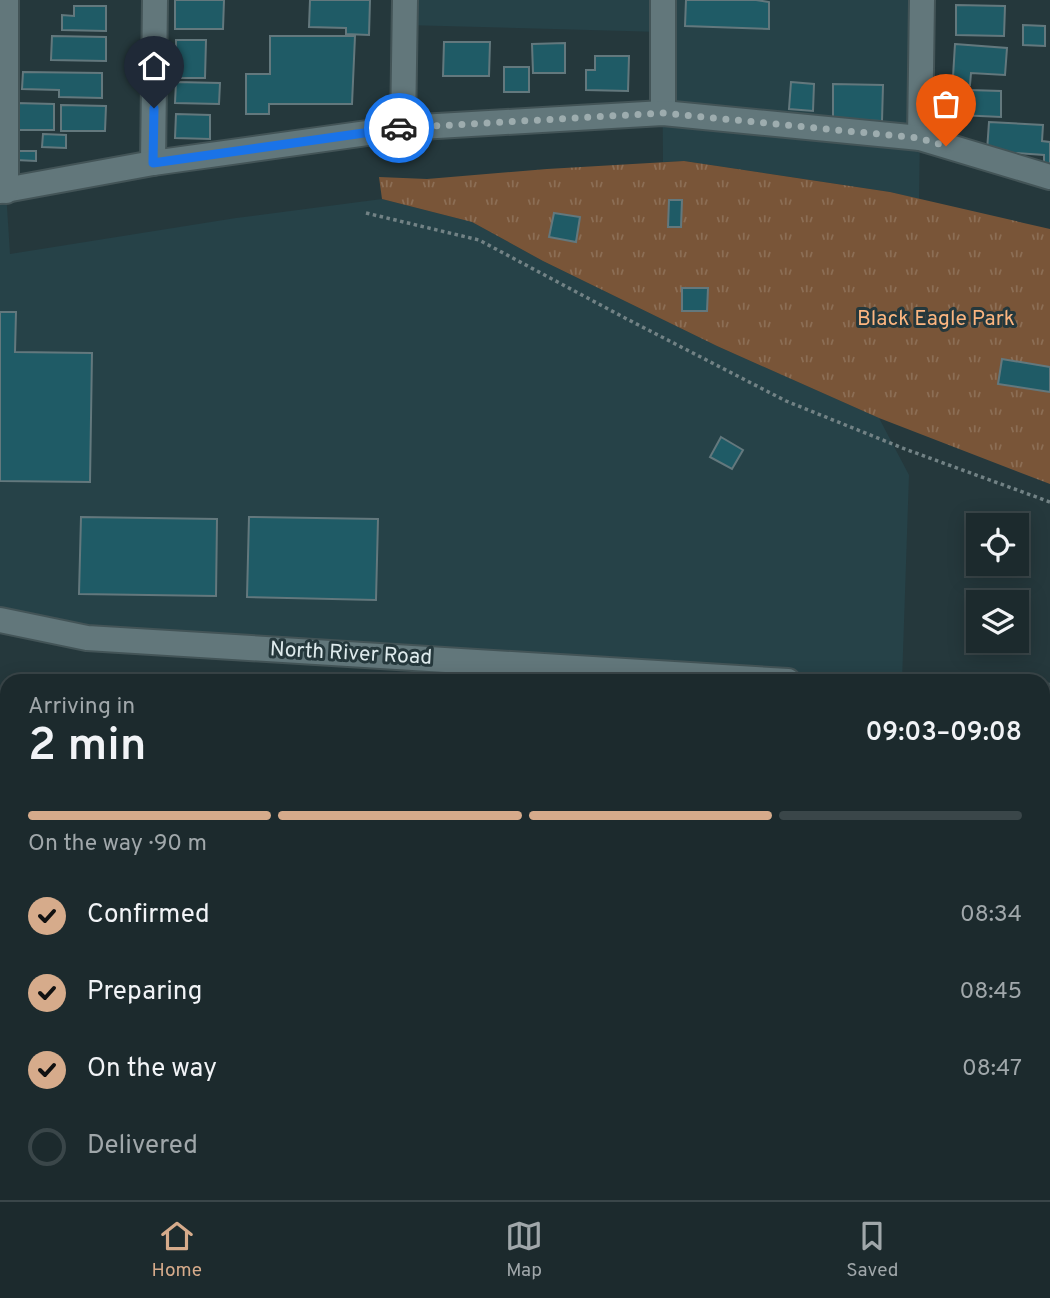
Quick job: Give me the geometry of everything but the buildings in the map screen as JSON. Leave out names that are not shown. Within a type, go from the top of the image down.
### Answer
[{"type":"street","points":[[6,0],[3,191],[153,163],[403,128],[663,113],[919,138],[1050,177]]},
{"type":"street","points":[[153,163],[155,0]]},
{"type":"street","points":[[403,128],[405,0]]},
{"type":"street","points":[[663,0],[663,113]]},
{"type":"street","points":[[919,138],[922,0]]},
{"type":"street","name":"North River Road","points":[[0,620],[88,638],[674,674]]},
{"type":"path","points":[[366,213],[480,240],[786,401],[905,449],[1050,502]]},
{"type":"shaded area","points":[[0,0],[10,254],[236,218],[382,199],[472,222],[543,261],[717,346],[879,418],[909,475],[902,674],[698,674],[0,620]]},
{"type":"shaded area","points":[[405,0],[922,0],[919,199],[890,192],[684,161],[663,162],[662,32],[405,25]]},
{"type":"green space","name":"Black Eagle Park","points":[[684,161],[890,192],[1050,229],[1050,484],[879,418],[717,346],[543,261],[472,222],[382,199],[379,177],[427,179]]},
{"type":"way so far","points":[[399,128],[663,113],[919,138],[946,146]]},
{"type":"route","points":[[154,108],[153,163],[399,128]]}]
